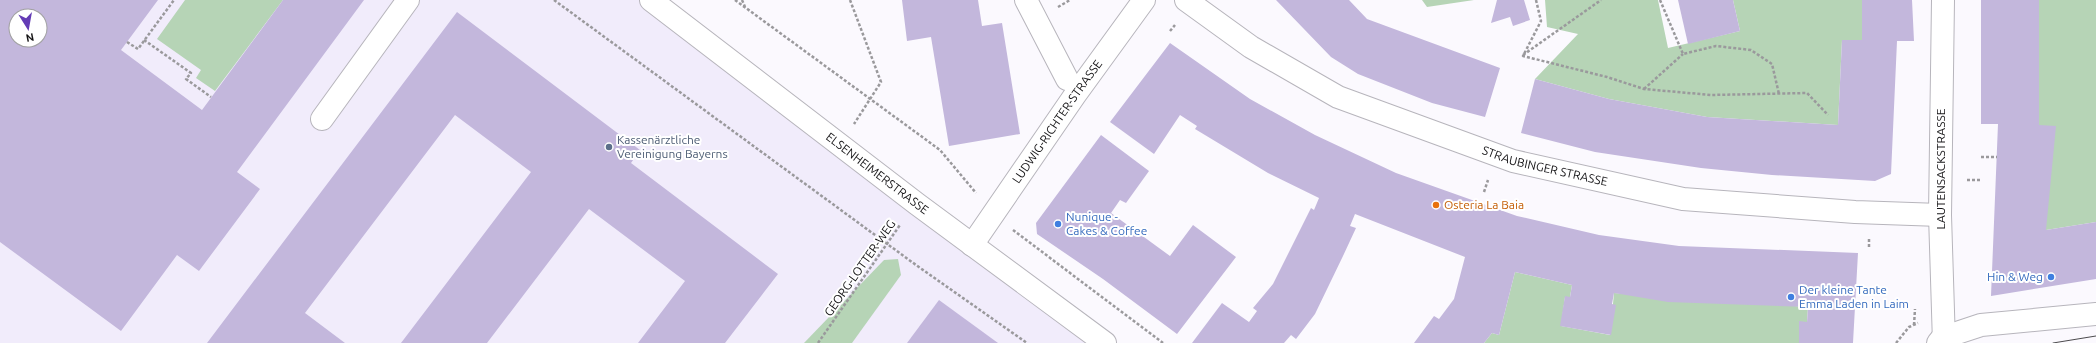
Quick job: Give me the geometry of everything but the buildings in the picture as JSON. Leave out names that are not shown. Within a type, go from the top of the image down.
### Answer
[{"type":"street","points":[[322,119],[408,0]]},
{"type":"street","name":"ELSENHEIMERSTRASSE","points":[[651,0],[840,146],[1105,343]]},
{"type":"street","points":[[1026,0],[1067,80]]},
{"type":"street","name":"LUDWIG-RICHTER-STRASSE","points":[[972,245],[1144,0]]},
{"type":"street","name":"STRAUBINGER STRASSE","points":[[1186,0],[1251,47],[1338,97],[1513,161],[1683,199],[1855,212],[1940,215]]},
{"type":"street","name":"LAUTENSACKSTRASSE","points":[[1941,341],[1940,215],[1943,0]]},
{"type":"street","points":[[1941,341],[1981,325],[2096,314]]},
{"type":"path","points":[[127,42],[138,49],[174,0]]},
{"type":"path","points":[[554,0],[886,243],[1027,343]]},
{"type":"path","points":[[736,0],[940,150],[993,214],[1163,343]]},
{"type":"path","points":[[742,0],[746,7]]},
{"type":"path","points":[[840,146],[881,82],[850,0]]},
{"type":"path","points":[[1523,56],[1541,21],[1536,0]]},
{"type":"path","points":[[1523,56],[1601,0]]},
{"type":"path","points":[[1660,0],[1684,54]]},
{"type":"path","points":[[144,40],[191,73],[186,79],[211,97]]},
{"type":"path","points":[[1644,90],[1684,54],[1716,46],[1751,50],[1772,64],[1779,94]]},
{"type":"path","points":[[1523,56],[1607,77],[1644,90],[1711,95],[1807,93],[1828,114]]},
{"type":"path","points":[[1981,158],[1997,157]]},
{"type":"path","name":"GEORG-LOTTER-WEG","points":[[818,343],[886,243],[917,204]]},
{"type":"shaded area","points":[[0,0],[646,0],[1099,343],[0,343]]},
{"type":"green space","points":[[185,0],[283,0],[215,91],[196,78],[201,70],[157,39]]},
{"type":"green space","points":[[1422,0],[1474,0],[1427,7]]},
{"type":"green space","points":[[1545,0],[1658,0],[1668,48],[1740,31],[1733,0],[1862,0],[1862,40],[1842,40],[1838,125],[1707,117],[1609,99],[1535,79],[1578,34],[1547,27]]},
{"type":"green space","points":[[2039,0],[2096,0],[2096,222],[2046,230],[2039,125]]},
{"type":"green space","points":[[898,259],[901,275],[852,343],[804,343],[884,260]]},
{"type":"green space","points":[[1515,272],[1572,285],[1570,297],[1565,297],[1561,326],[1610,335],[1614,293],[1808,307],[1807,322],[1799,322],[1799,343],[1484,343],[1492,333],[1499,335]]},
{"type":"tram line","points":[[2053,343],[2096,336]]},
{"type":"place","name":"Kassenärztliche Vereinigung Bayerns","points":[[609,147]]},
{"type":"place","name":"Osteria La Baia","points":[[1436,205]]},
{"type":"place","name":"Nunique - Cakes & Coffee","points":[[1058,224]]},
{"type":"place","name":"Hin & Weg","points":[[2051,277]]},
{"type":"place","name":"Der kleine Tante Emma Laden in Laim","points":[[1791,297]]}]
